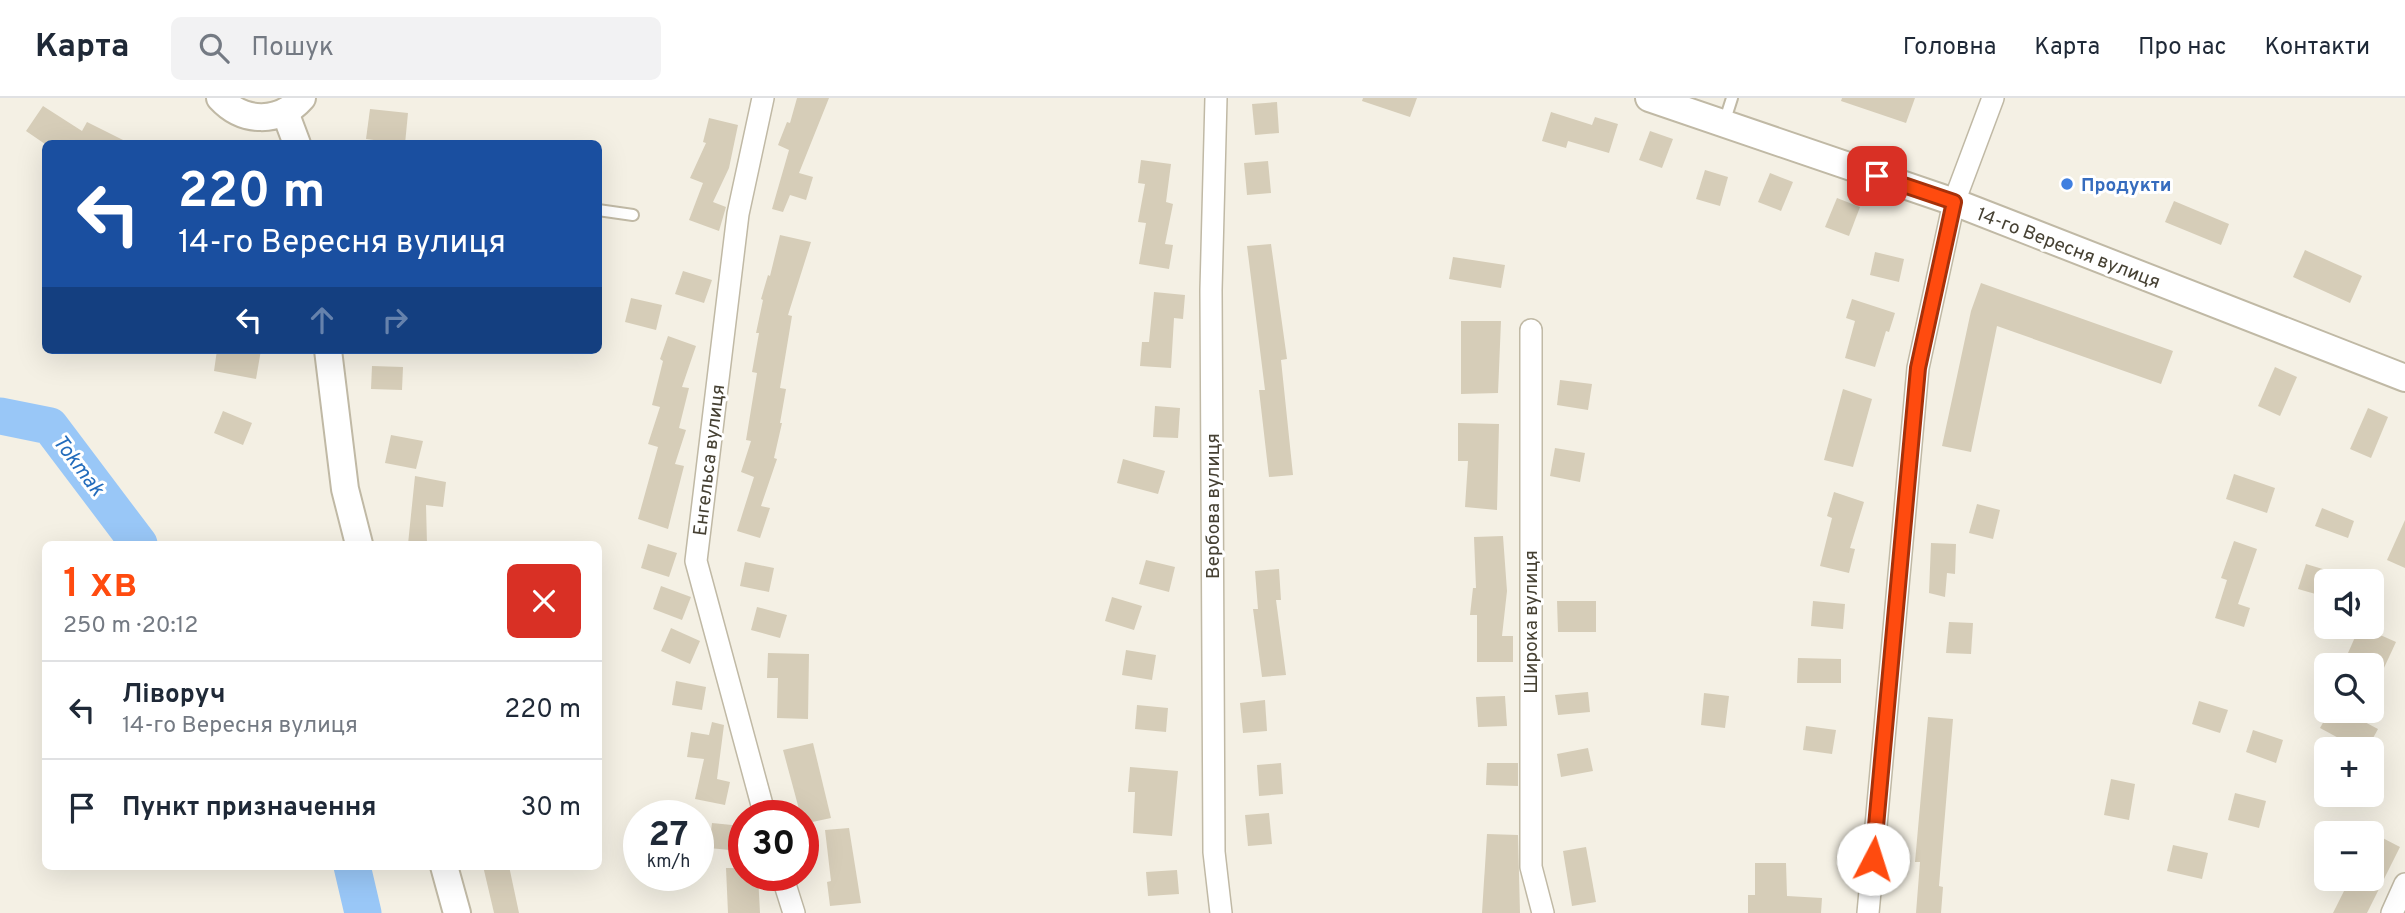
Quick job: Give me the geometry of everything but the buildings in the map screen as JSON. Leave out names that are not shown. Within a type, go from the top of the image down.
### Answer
[{"type":"street","points":[[220,98],[245,116],[272,117],[293,105],[297,140]]},
{"type":"street","name":"Енгельса вулиця","points":[[761,800],[696,561],[738,214],[763,98]]},
{"type":"street","name":"Вербова вулиця","points":[[1216,98],[1211,290],[1214,852],[1221,913]]},
{"type":"street","name":"14-го Вересня вулиця","points":[[1649,98],[1954,202],[2405,378]]},
{"type":"street","points":[[1868,913],[1918,368],[1954,202],[1993,98]]},
{"type":"street","name":"Широка вулиця","points":[[1531,330],[1531,867],[1543,913]]},
{"type":"street","points":[[328,354],[345,489],[358,541]]},
{"type":"street","points":[[445,870],[457,913]]},
{"type":"street","points":[[2392,913],[2405,884]]},
{"type":"street","points":[[787,891],[794,913]]},
{"type":"lane","points":[[1724,123],[1732,98]]},
{"type":"lane","points":[[602,211],[633,215]]},
{"type":"waterway","name":"Tokmak","points":[[0,416],[50,426],[137,541]]},
{"type":"waterway","name":"Tokmak","points":[[353,870],[363,913]]},
{"type":"place","name":"Продукти","points":[[2067,184]]},
{"type":"route","points":[[1873,859],[1918,368],[1954,202],[1877,176]]}]
